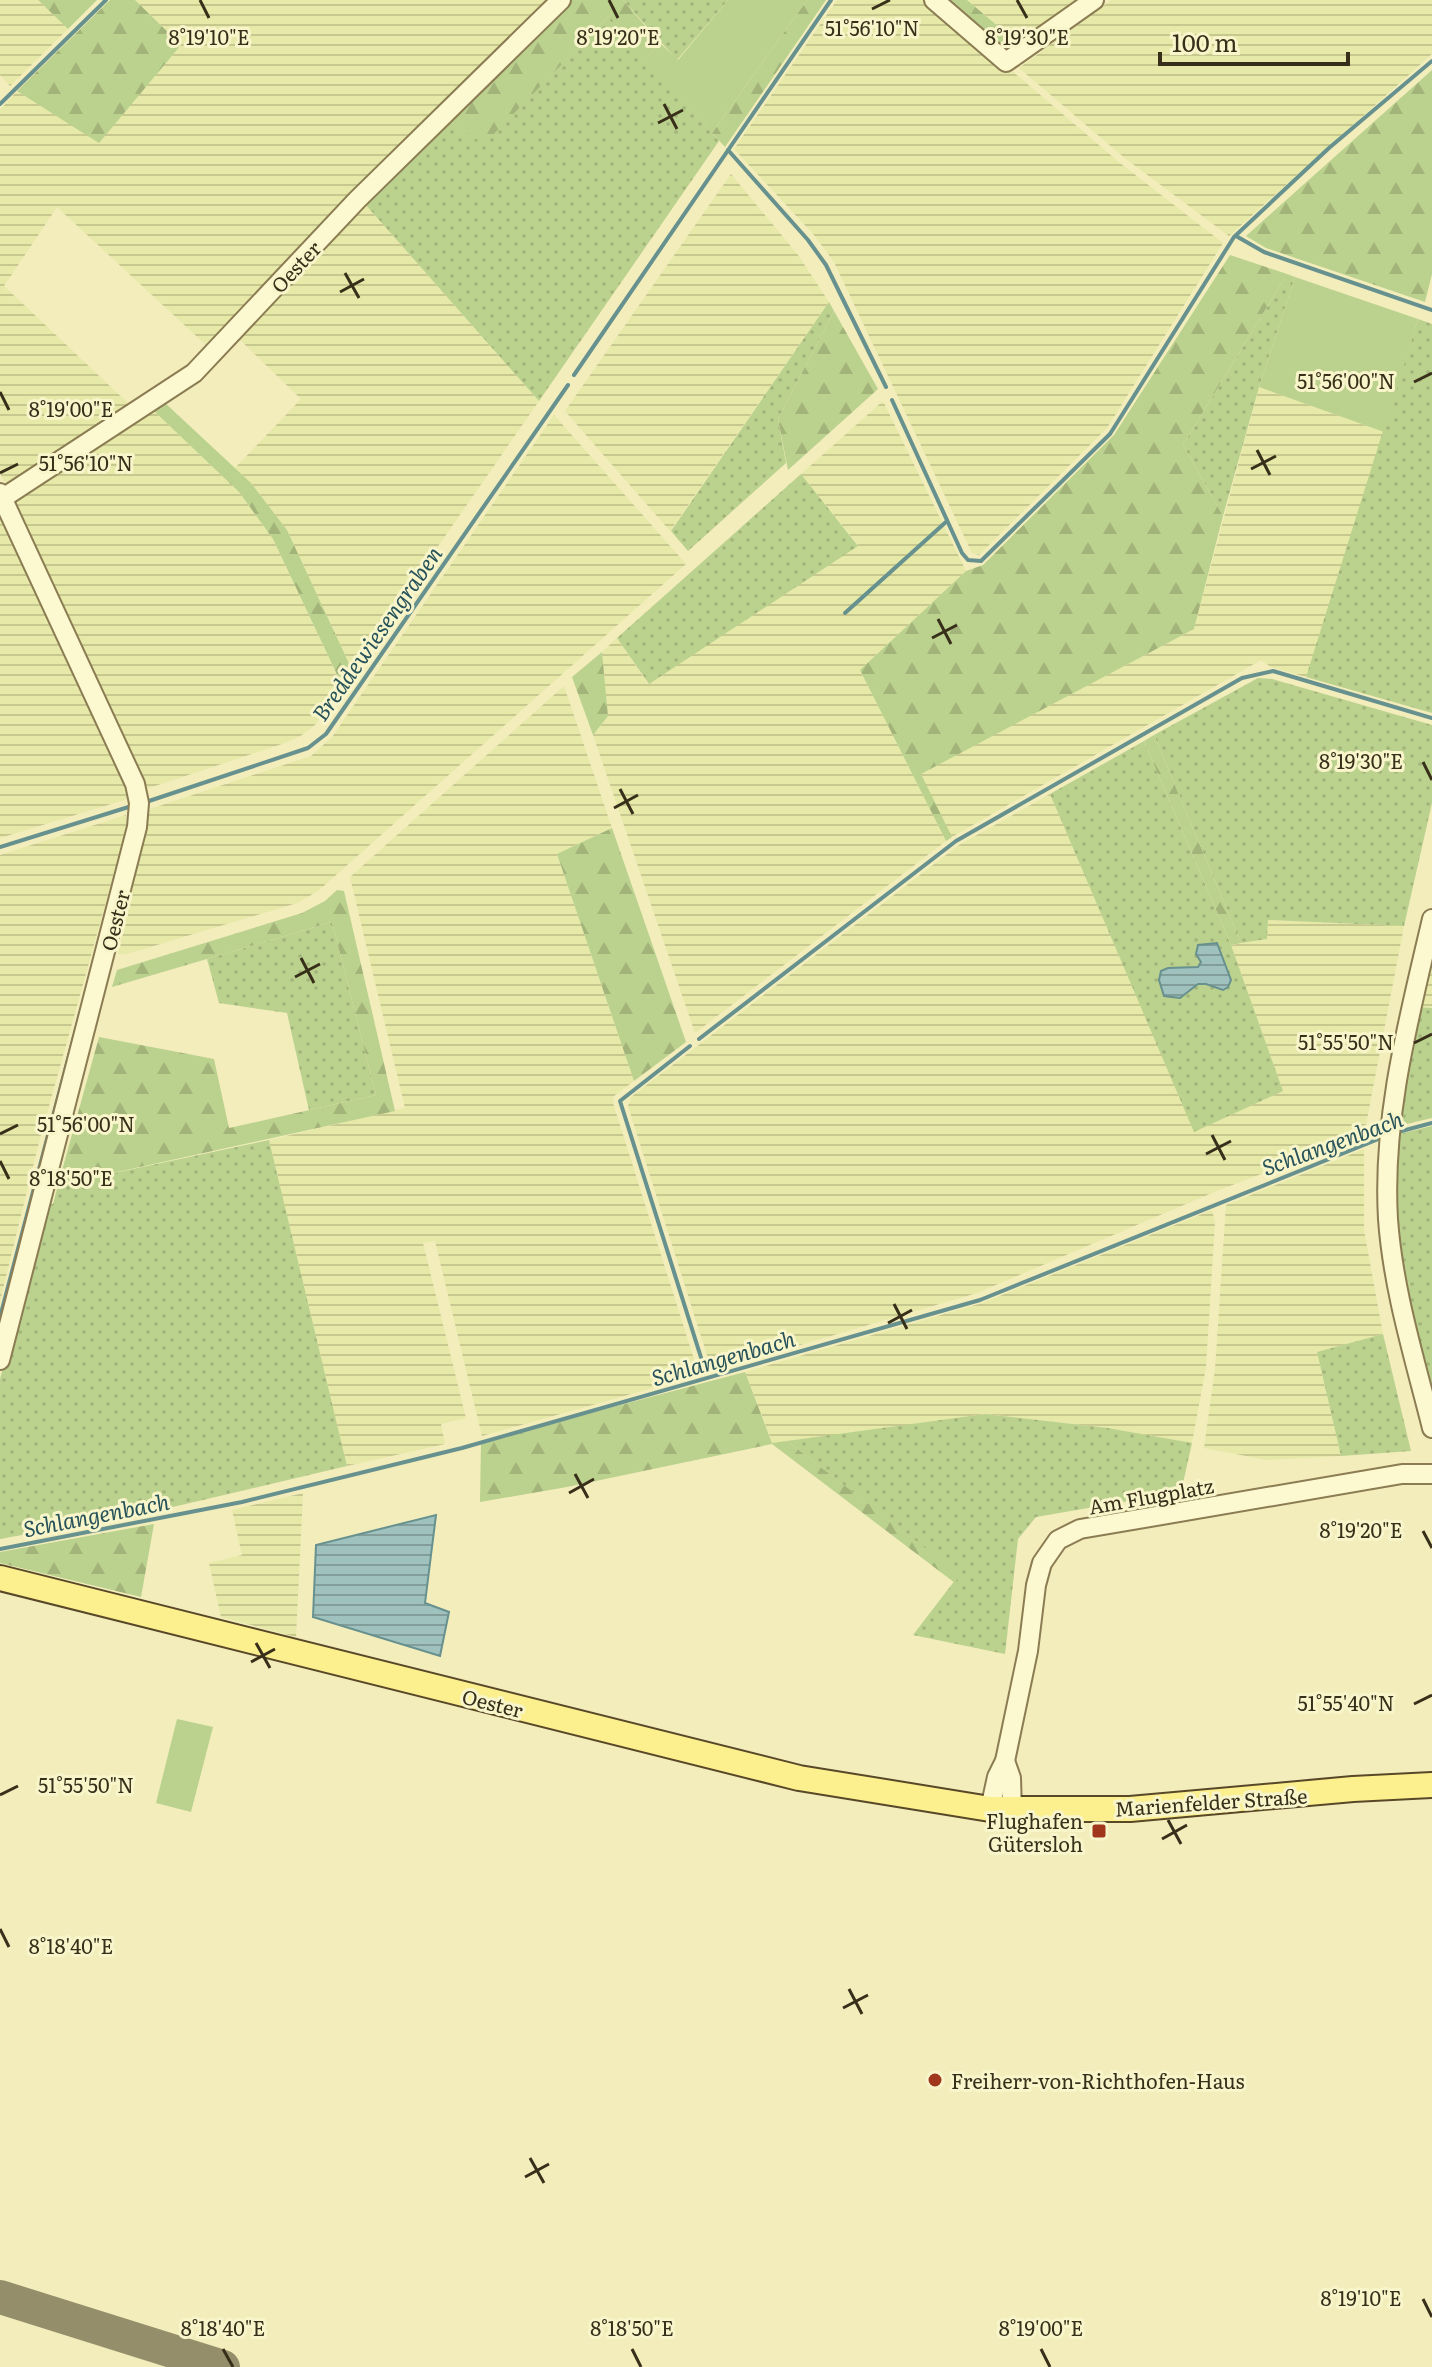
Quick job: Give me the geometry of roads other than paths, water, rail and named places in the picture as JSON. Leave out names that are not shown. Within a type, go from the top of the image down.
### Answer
[{"type":"main road","name":"Oester","points":[[0,1578],[799,1778],[1001,1810]]},
{"type":"main road","name":"Marienfelder Straße","points":[[1001,1810],[1130,1809],[1432,1785]]},
{"type":"street","name":"Oester","points":[[0,1360],[137,827],[139,803],[135,784],[1,495],[194,373],[357,200],[561,0]]},
{"type":"street","points":[[934,0],[1006,62],[1094,0]]},
{"type":"street","points":[[1432,919],[1398,1070],[1390,1123],[1388,1219],[1394,1264],[1432,1428]]},
{"type":"street","name":"Am Flugplatz","points":[[1001,1810],[1011,1778],[1005,1761],[1028,1651],[1036,1585],[1042,1563],[1058,1540],[1080,1529],[1402,1474],[1432,1474]]},
{"type":"water","points":[[1217,943],[1231,980],[1228,987],[1223,990],[1198,984],[1180,998],[1164,996],[1159,980],[1161,971],[1198,967],[1201,962],[1196,954],[1198,945]]},
{"type":"water","points":[[436,1515],[425,1603],[449,1612],[440,1656],[313,1617],[316,1545]]},
{"type":"waterway","points":[[0,104],[106,0]]},
{"type":"waterway","name":"Breddewiesengraben","points":[[574,375],[831,0]]},
{"type":"waterway","points":[[892,400],[962,553],[968,560],[981,561],[1110,434],[1234,237],[1329,148],[1432,61]]},
{"type":"waterway","points":[[728,150],[808,240],[826,265],[886,387]]},
{"type":"waterway","points":[[1236,236],[1264,252],[1432,310]]},
{"type":"waterway","name":"Breddewiesengraben","points":[[143,803],[308,748],[326,734],[568,385]]},
{"type":"waterway","points":[[845,613],[947,521]]},
{"type":"waterway","points":[[699,1039],[956,841],[1242,678],[1273,671],[1432,718]]},
{"type":"waterway","name":"Breddewiesengraben","points":[[0,847],[135,805]]},
{"type":"waterway","points":[[0,1317],[80,1014]]},
{"type":"waterway","points":[[690,1046],[620,1101],[704,1367]]},
{"type":"waterway","name":"Schlangenbach","points":[[1398,1132],[1432,1123]]},
{"type":"waterway","name":"Schlangenbach","points":[[0,1549],[242,1502],[462,1448],[980,1300],[1386,1136]]},
{"type":"place","name":"Flughafen Gütersloh","points":[[1099,1831]]},
{"type":"place","name":"Freiherr-von-Richthofen-Haus","points":[[935,2080]]}]
